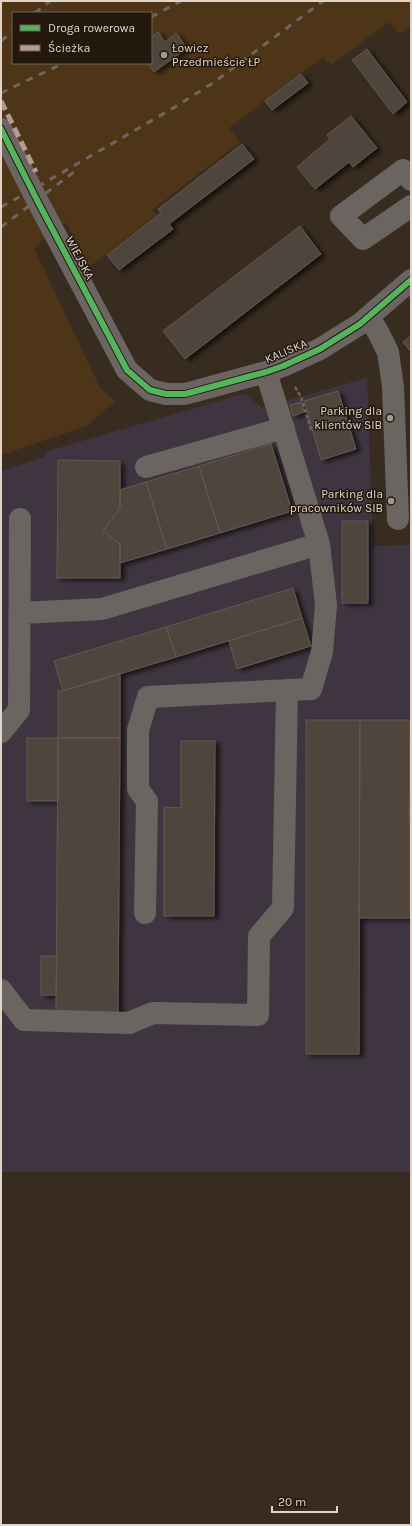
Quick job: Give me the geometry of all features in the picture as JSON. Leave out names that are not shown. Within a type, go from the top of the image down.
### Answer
[{"type":"street","name":"WIEJSKA","points":[[1,128],[38,202],[127,370],[150,390]]},
{"type":"street","points":[[411,180],[403,170],[341,216],[363,239],[411,206]]},
{"type":"street","name":"KALISKA","points":[[150,390],[166,394],[185,394],[275,369],[320,349],[360,324],[411,280]]},
{"type":"street","points":[[369,317],[388,352],[403,452],[398,519]]},
{"type":"street","points":[[145,913],[147,801],[138,789],[138,730],[148,697],[311,689],[322,652],[326,605],[319,544],[284,428],[275,369]]},
{"type":"street","points":[[146,467],[284,428]]},
{"type":"street","points":[[1,732],[19,710],[20,519]]},
{"type":"street","points":[[20,613],[102,609],[319,544]]},
{"type":"street","points":[[1,990],[24,1020],[130,1023],[153,1014],[258,1015],[260,936],[283,908],[287,690]]},
{"type":"path","points":[[275,369],[301,397],[312,430]]},
{"type":"shaded area","points":[[1,1],[411,1],[411,25],[399,34],[389,22],[331,65],[323,57],[229,128],[240,142],[152,210],[157,215],[89,267],[66,222],[34,248],[100,388],[115,401],[87,426],[1,455]]},
{"type":"shaded area","points":[[367,378],[373,546],[411,545],[411,1172],[1,1172],[1,471],[44,457],[48,451],[246,393],[261,408]]},
{"type":"building","name":"Łowicz Przedmieście ŁP","points":[[158,32],[165,42],[176,33],[187,48],[154,72],[148,64],[152,64],[152,37]]},
{"type":"building","points":[[367,49],[407,102],[393,114],[352,60]]},
{"type":"building","points":[[301,74],[308,83],[272,110],[265,101]]},
{"type":"building","points":[[351,116],[377,148],[353,167],[349,162],[315,189],[297,167],[330,139],[327,135]]},
{"type":"building","points":[[242,144],[254,159],[169,224],[173,229],[119,270],[107,255],[161,213],[158,209]]},
{"type":"building","points":[[300,226],[321,254],[185,359],[163,331]]},
{"type":"building","points":[[411,336],[411,350],[410,351],[403,342]]},
{"type":"building","points":[[338,391],[356,449],[321,460],[304,401]]},
{"type":"building","points":[[301,402],[304,412],[293,416],[290,405]]},
{"type":"building","points":[[271,444],[292,511],[220,533],[199,466]]},
{"type":"building","points":[[58,460],[120,461],[120,508],[103,531],[120,544],[120,578],[57,578]]},
{"type":"building","points":[[199,466],[220,533],[167,549],[146,482]]},
{"type":"building","points":[[146,482],[167,549],[120,563],[120,544],[103,531],[120,508],[120,490]]},
{"type":"building","points":[[342,521],[368,521],[368,603],[342,603]]},
{"type":"building","points":[[293,588],[302,618],[176,657],[166,627]]},
{"type":"building","points":[[302,618],[311,646],[237,669],[229,641]]},
{"type":"building","points":[[166,627],[176,657],[63,691],[54,661]]},
{"type":"building","points":[[120,673],[120,738],[58,738],[58,690],[63,691]]},
{"type":"building","points":[[306,720],[360,720],[359,1054],[306,1054]]},
{"type":"building","points":[[360,720],[410,720],[410,918],[359,918]]},
{"type":"building","points":[[27,738],[58,738],[58,801],[27,801]]},
{"type":"building","points":[[58,738],[120,738],[118,1014],[56,1014]]},
{"type":"building","points":[[410,738],[411,822],[409,822]]},
{"type":"building","points":[[181,741],[215,741],[214,916],[164,916],[164,807],[181,808]]},
{"type":"building","points":[[41,956],[57,956],[56,995],[41,995]]},
{"type":"railway","points":[[36,12],[50,1]]},
{"type":"railway","points":[[152,16],[181,1]]},
{"type":"railway","points":[[1,207],[175,107],[213,83],[323,1]]},
{"type":"railway","points":[[1,41],[12,32]]},
{"type":"railway","points":[[1,93],[62,64]]},
{"type":"railway","points":[[1,227],[78,169]]},
{"type":"marked path","points":[[1,101],[36,172]]},
{"type":"cycle path","points":[[1,129],[127,370],[150,390],[166,394],[185,394],[283,366],[320,349],[360,324],[411,280]]},
{"type":"place","name":"Łowicz Przedmieście ŁP","points":[[164,55]]},
{"type":"place","name":"Parking dla klientów SIB","points":[[390,418]]},
{"type":"place","name":"Parking dla pracowników SIB","points":[[391,501]]}]
